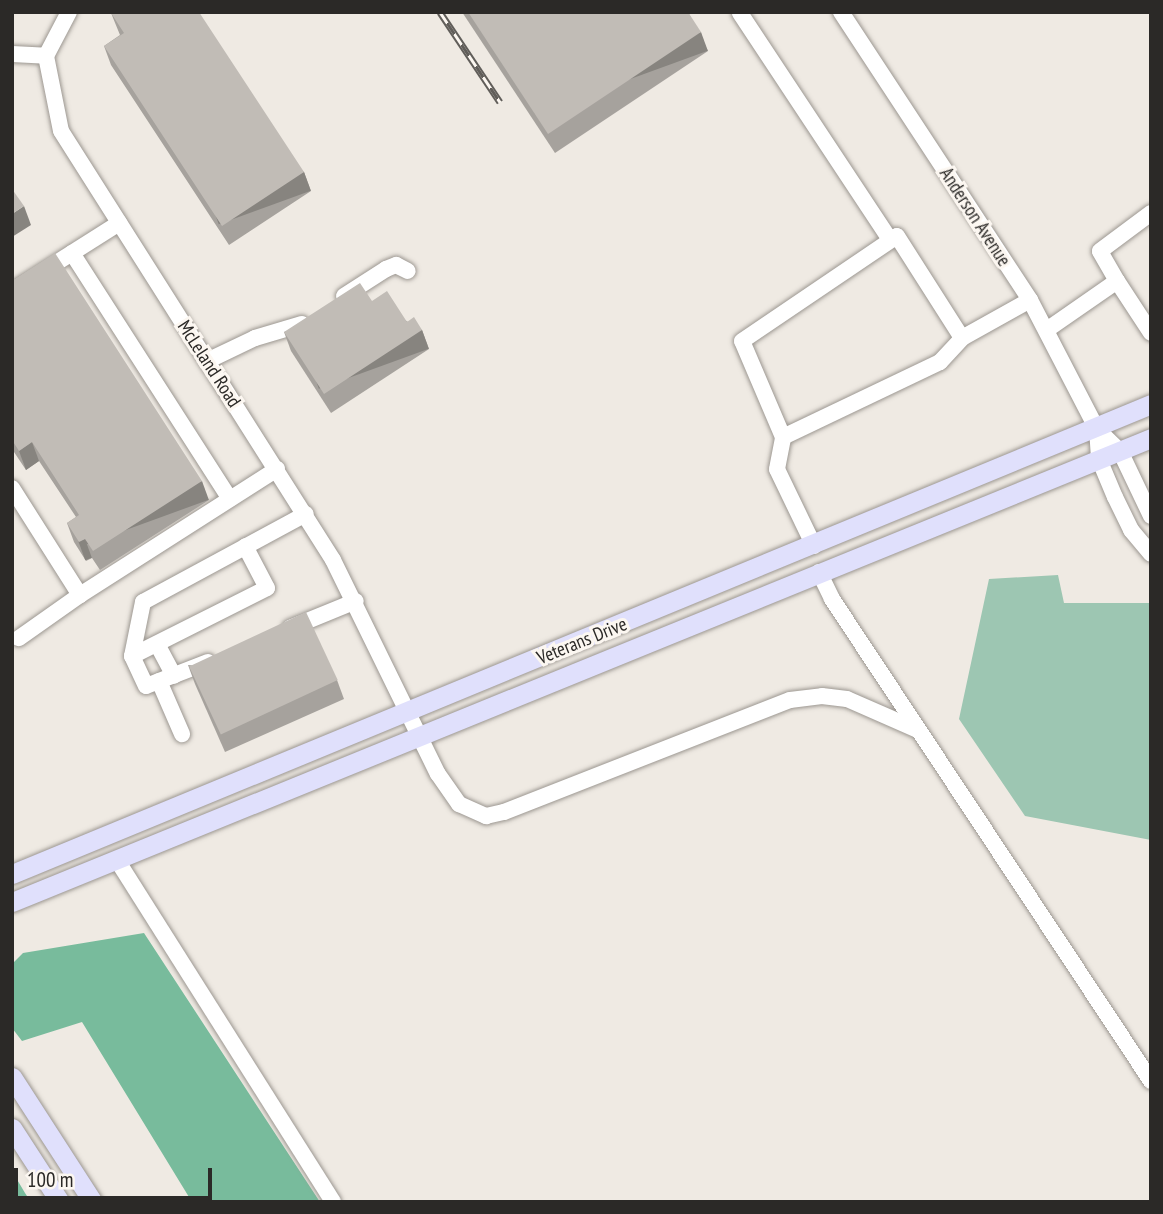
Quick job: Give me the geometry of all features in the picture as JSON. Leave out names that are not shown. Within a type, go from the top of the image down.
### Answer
[{"type":"main road","name":"Veterans Drive","points":[[12,874],[814,546],[1151,404]]},
{"type":"main road","name":"Veterans Drive","points":[[12,902],[1151,438]]},
{"type":"main road","points":[[12,1077],[93,1202]]},
{"type":"main road","points":[[12,1128],[60,1202]]},
{"type":"street","points":[[12,54],[46,56],[69,12]]},
{"type":"street","name":"Anderson Avenue","points":[[841,12],[1048,329],[1097,429],[1120,451],[1151,516]]},
{"type":"street","points":[[741,13],[890,240]]},
{"type":"street","name":"McLeland Road","points":[[46,56],[61,131],[306,514],[356,601],[448,791],[471,813],[486,816],[790,700],[822,696],[847,699],[918,730]]},
{"type":"street","points":[[1151,214],[1100,251],[1151,333]]},
{"type":"street","points":[[12,291],[119,223]]},
{"type":"street","points":[[814,546],[777,469],[783,438],[742,341],[897,236],[962,338]]},
{"type":"street","points":[[72,253],[230,499]]},
{"type":"street","points":[[207,361],[255,338],[286,332],[386,269],[396,265],[408,271]]},
{"type":"street","points":[[1048,329],[1117,281]]},
{"type":"street","points":[[783,438],[940,362],[962,338],[1030,300]]},
{"type":"street","name":"Anderson Avenue","points":[[1097,429],[1098,459],[1131,530],[1151,554]]},
{"type":"street","points":[[19,638],[80,595],[277,469]]},
{"type":"street","points":[[12,488],[80,595]]},
{"type":"street","points":[[222,656],[146,686],[132,656],[143,602],[306,514]]},
{"type":"street","points":[[132,656],[267,588],[245,546]]},
{"type":"street","points":[[819,572],[918,730],[1151,1081]]},
{"type":"street","points":[[271,636],[356,601]]},
{"type":"street","points":[[157,644],[182,734]]},
{"type":"street","points":[[117,860],[333,1202]]},
{"type":"green space","points":[[1058,575],[1064,603],[1151,603],[1151,840],[1025,816],[959,719],[989,579]]},
{"type":"green space","points":[[144,933],[320,1202],[192,1202],[82,1022],[22,1041],[12,1028],[12,964],[23,953]]},
{"type":"green space","points":[[12,1171],[25,1193],[31,1202],[12,1202]]},
{"type":"building","points":[[112,12],[199,12],[304,172],[222,226],[104,46],[124,33]]},
{"type":"building","points":[[468,12],[688,12],[701,32],[548,134]]},
{"type":"building","points":[[12,189],[24,206],[12,214]]},
{"type":"building","points":[[55,253],[202,481],[93,551],[85,539],[79,542],[67,523],[79,515],[32,442],[19,451],[12,440],[12,281]]},
{"type":"building","points":[[360,283],[372,301],[387,291],[407,322],[414,317],[422,330],[324,394],[284,332]]},
{"type":"building","points":[[306,612],[338,680],[221,734],[189,667]]},
{"type":"railway","points":[[440,12],[500,102]]}]
